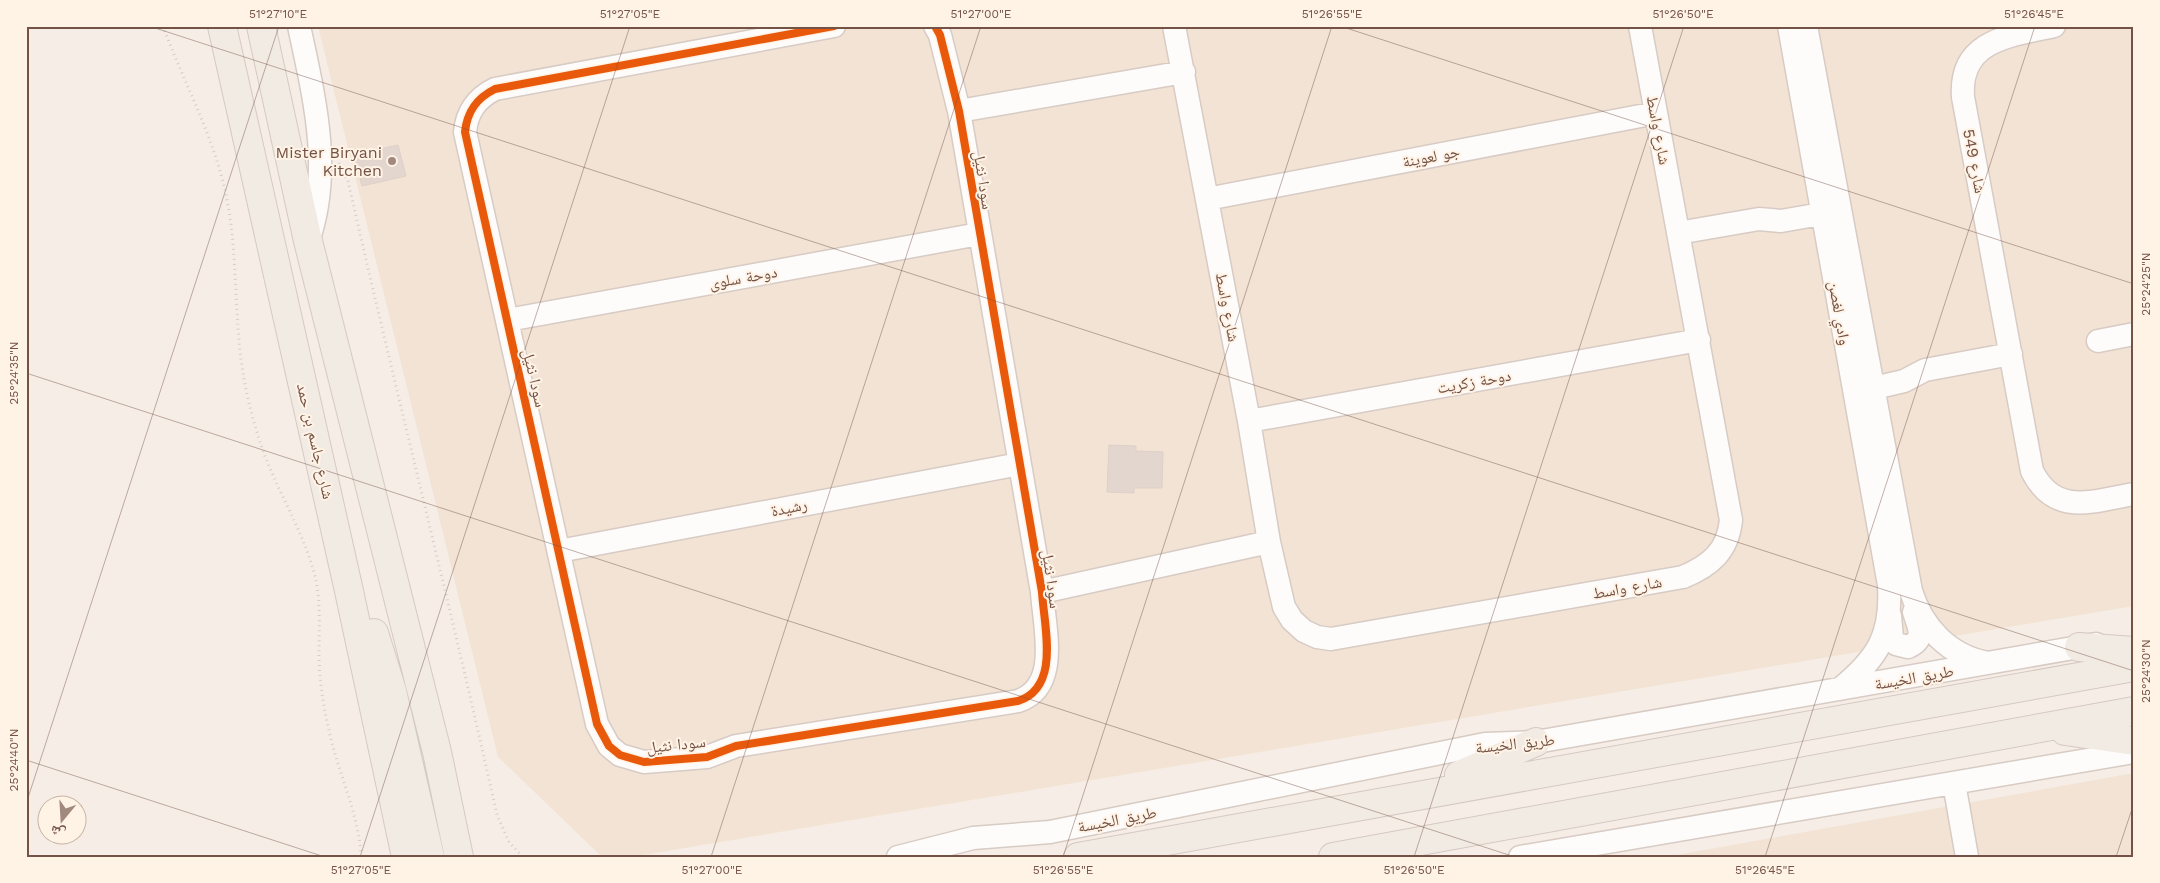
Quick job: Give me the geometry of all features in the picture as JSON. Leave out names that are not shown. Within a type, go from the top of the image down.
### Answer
[{"type":"main road","name":"شارع جاسم بن حمد","points":[[222,26],[349,591],[406,857]]},
{"type":"main road","points":[[261,26],[308,241],[437,752],[459,857]]},
{"type":"main road","points":[[349,591],[375,634],[389,682],[430,857]]},
{"type":"main road","points":[[2079,647],[2134,650]]},
{"type":"main road","name":"طريق الخيسة","points":[[1078,857],[2134,667]]},
{"type":"main road","points":[[1333,857],[2134,711]]},
{"type":"main road","points":[[2041,727],[2134,741]]},
{"type":"main road","points":[[1419,795],[1434,785],[1494,762],[1536,742]]},
{"type":"main road","points":[[437,752],[460,800],[480,857]]},
{"type":"main road","points":[[388,776],[385,813],[388,857]]},
{"type":"main road","points":[[1445,857],[1478,830]]},
{"type":"street","name":"سودا نثيل","points":[[834,26],[780,31],[496,89],[477,101],[468,116],[465,132],[560,551],[597,724],[606,741],[620,755],[644,762],[707,756],[743,745],[1026,698],[1038,689],[1046,672],[1042,592],[958,111],[941,27]]},
{"type":"street","name":"شارع واسط","points":[[1174,26],[1249,421],[1269,542],[1284,607],[1292,620],[1304,631],[1317,637],[1331,640],[1683,577],[1702,569],[1721,552],[1726,542],[1731,520],[1640,26]]},
{"type":"street","name":"وادي لغصن","points":[[1789,26],[1830,206],[1862,382],[1911,590],[1913,609],[1921,633],[1919,640],[1908,647],[1902,647],[1892,638],[1890,600],[1862,382]]},
{"type":"street","name":"وادي لغصن","points":[[1806,26],[1830,206]]},
{"type":"street","name":"شارع 549","points":[[2054,26],[1988,44],[1970,61],[1962,85],[2032,471],[2045,490],[2060,500],[2078,503],[2134,494]]},
{"type":"street","points":[[304,33],[316,103],[319,149],[316,219],[308,241]]},
{"type":"street","points":[[958,111],[1184,72]]},
{"type":"street","name":"جو لعوينة","points":[[1207,200],[1656,113]]},
{"type":"street","points":[[1678,233],[1759,219],[1781,221],[1830,206]]},
{"type":"street","name":"دوحة سلوى","points":[[508,320],[979,234]]},
{"type":"street","points":[[2098,341],[2134,334]]},
{"type":"street","name":"دوحة زكريت","points":[[1249,421],[1699,340]]},
{"type":"street","points":[[1862,382],[1900,367],[1925,370],[2011,354]]},
{"type":"street","name":"رشيدة","points":[[560,551],[1019,464]]},
{"type":"street","points":[[1042,592],[1269,542]]},
{"type":"street","name":"وادي لغصن","points":[[1911,590],[1921,616],[1938,638],[1968,657],[1991,663]]},
{"type":"street","name":"وادي لغصن","points":[[1838,691],[1863,670],[1877,652],[1884,632],[1890,600]]},
{"type":"street","name":"طريق الخيسة","points":[[898,857],[973,838],[1050,832],[1485,744],[1536,742],[1838,691],[2134,637]]},
{"type":"street","points":[[1520,857],[2134,752]]},
{"type":"street","points":[[1954,783],[1967,857]]},
{"type":"path","points":[[163,26],[209,138],[224,183],[233,248],[242,371],[266,461],[282,494],[316,579],[320,670],[325,712],[342,782],[356,821],[361,857]]},
{"type":"path","points":[[319,149],[338,162],[348,181],[401,414],[433,533],[497,815],[509,842],[523,857]]},
{"type":"shaded area","points":[[318,26],[2134,26],[2134,606],[631,857],[602,857],[498,757]]},
{"type":"shaded area","points":[[2134,773],[2134,857],[1665,857]]},
{"type":"building","points":[[398,145],[406,176],[362,186],[354,155]]},
{"type":"building","points":[[1109,445],[1136,446],[1136,451],[1163,452],[1162,488],[1134,488],[1134,493],[1107,492]]},
{"type":"cycle path","points":[[834,26],[495,89],[478,101],[466,124],[465,132],[597,724],[609,746],[620,755],[644,762],[707,757],[736,746],[1018,701],[1031,694],[1040,683],[1045,670],[1047,654],[1042,592],[959,111],[940,35],[935,26]]},
{"type":"place","name":"Mister Biryani Kitchen","points":[[392,161]]}]
